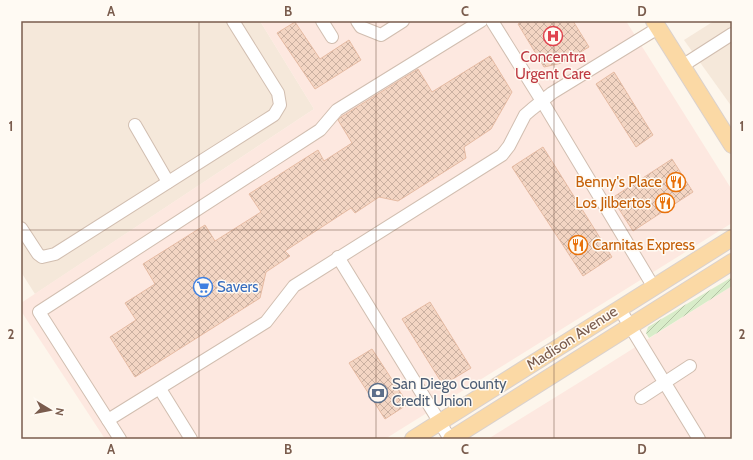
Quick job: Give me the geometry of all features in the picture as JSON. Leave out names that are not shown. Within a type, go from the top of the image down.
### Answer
[{"type":"main road","points":[[656,24],[732,145]]},
{"type":"main road","name":"Madison Avenue","points":[[413,439],[653,286],[732,238]]},
{"type":"main road","name":"Madison Avenue","points":[[451,439],[732,262]]},
{"type":"street","points":[[21,228],[38,254],[42,257],[48,257],[274,115],[280,105],[278,93],[233,21]]},
{"type":"street","points":[[322,21],[332,37]]},
{"type":"street","points":[[357,21],[361,27],[381,34],[403,21]]},
{"type":"street","points":[[120,439],[39,312],[320,130],[337,110],[481,21]]},
{"type":"street","points":[[492,21],[653,286]]},
{"type":"street","points":[[108,420],[266,322],[294,286],[502,155],[509,146],[525,115],[542,101],[656,24]]},
{"type":"street","points":[[682,66],[732,34]]},
{"type":"street","points":[[135,125],[168,182]]},
{"type":"street","points":[[338,257],[451,439]]},
{"type":"street","points":[[620,308],[664,384],[699,439]]},
{"type":"street","points":[[641,398],[690,366]]},
{"type":"street","points":[[160,389],[191,439]]},
{"type":"shaded area","points":[[21,21],[260,21],[314,109],[35,294],[21,272]]},
{"type":"shaded area","points":[[260,21],[626,21],[732,190],[732,223],[385,439],[105,439],[21,311],[21,303],[314,109]]},
{"type":"shaded area","points":[[714,21],[732,21],[732,107],[684,40]]},
{"type":"shaded area","points":[[732,286],[732,439],[488,439],[588,377]]},
{"type":"green space","points":[[732,277],[732,286],[649,338],[646,333],[648,327]]},
{"type":"building","name":"Concentra Urgent Care","points":[[522,21],[573,21],[589,47],[562,63],[544,67],[518,24]]},
{"type":"building","points":[[295,22],[320,59],[349,40],[361,60],[315,89],[277,33]]},
{"type":"building","points":[[490,56],[512,92],[491,129],[464,147],[466,158],[398,201],[379,197],[355,213],[351,208],[285,251],[290,256],[266,272],[260,298],[135,377],[110,337],[136,320],[125,303],[155,284],[143,264],[205,225],[215,241],[261,212],[249,194],[318,150],[324,161],[352,143],[338,120],[418,69],[432,92]]},
{"type":"building","points":[[614,72],[653,135],[636,147],[596,84]]},
{"type":"building","points":[[543,147],[612,257],[583,276],[512,167]]},
{"type":"building","points":[[672,159],[693,192],[633,231],[612,198]]},
{"type":"building","points":[[430,302],[471,368],[443,385],[402,319]]},
{"type":"building","points":[[372,349],[408,404],[385,419],[349,363]]},
{"type":"place","name":"Concentra Urgent Care","points":[[553,36]]},
{"type":"place","name":"Benny's Place","points":[[676,182]]},
{"type":"place","name":"Los Jilbertos","points":[[665,203]]},
{"type":"place","name":"Carnitas Express","points":[[578,245]]},
{"type":"place","name":"Savers","points":[[203,287]]},
{"type":"place","name":"San Diego County Credit Union","points":[[378,393]]}]
